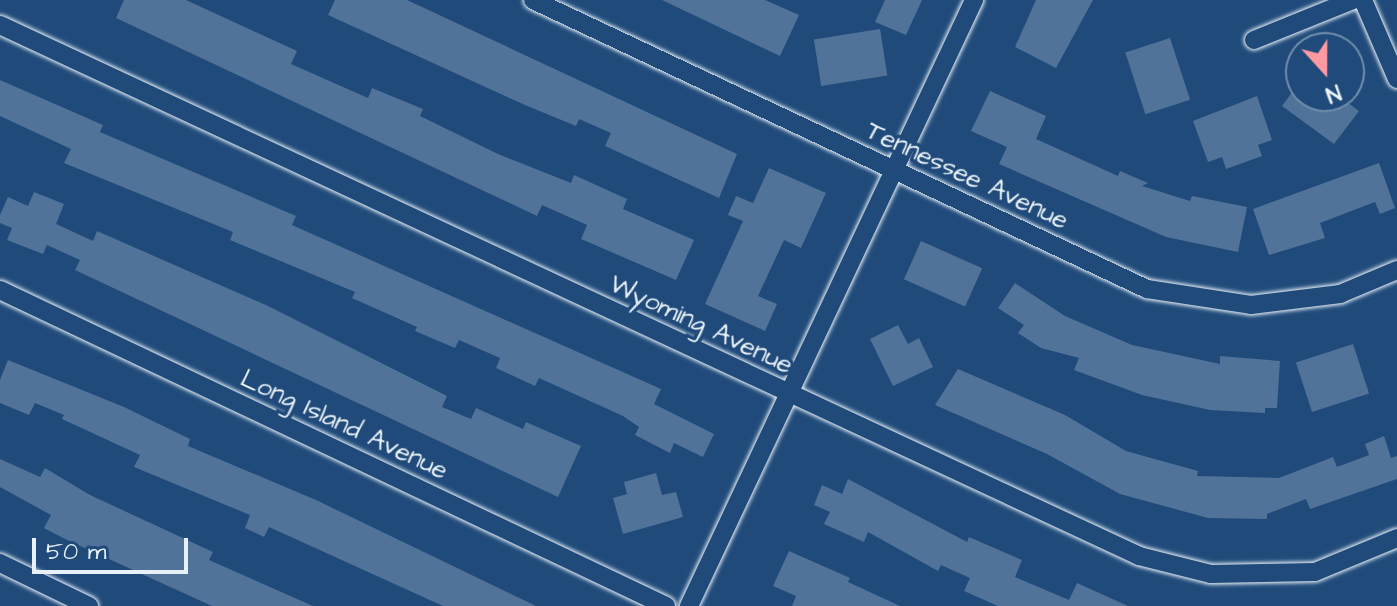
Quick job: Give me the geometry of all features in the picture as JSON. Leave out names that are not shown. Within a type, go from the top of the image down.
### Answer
[{"type":"street","name":"Tennessee Avenue","points":[[533,0],[1147,289],[1202,301],[1251,305],[1340,294],[1397,270]]},
{"type":"street","points":[[689,606],[974,0]]},
{"type":"street","points":[[1254,40],[1353,0]]},
{"type":"street","points":[[1363,0],[1397,79]]},
{"type":"street","name":"Wyoming Avenue","points":[[0,25],[789,396],[1139,556],[1211,574],[1315,572],[1397,538]]},
{"type":"street","name":"Long Island Avenue","points":[[0,290],[666,606]]},
{"type":"street","points":[[0,563],[89,606]]},
{"type":"building","points":[[124,0],[186,0],[297,51],[291,64],[368,98],[372,88],[423,109],[420,116],[498,154],[571,183],[574,175],[627,199],[623,209],[694,240],[676,280],[581,239],[587,225],[542,205],[537,216],[116,18]]},
{"type":"building","points":[[335,0],[407,0],[737,154],[719,198],[605,146],[611,133],[579,119],[576,126],[525,105],[328,15]]},
{"type":"building","points":[[662,0],[765,0],[799,15],[780,56]]},
{"type":"building","points":[[885,0],[922,0],[906,35],[875,22]]},
{"type":"building","points":[[1036,0],[1093,0],[1056,68],[1015,47]]},
{"type":"building","points":[[880,29],[887,75],[821,86],[814,39]]},
{"type":"building","points":[[1170,38],[1190,100],[1145,114],[1125,53]]},
{"type":"building","points":[[0,80],[103,125],[100,132],[296,216],[292,225],[661,389],[654,404],[714,434],[703,457],[674,443],[670,453],[635,435],[639,427],[623,416],[539,378],[535,386],[496,368],[500,358],[459,340],[455,348],[415,331],[417,327],[352,298],[355,292],[230,240],[233,232],[64,163],[71,149],[0,116]]},
{"type":"building","points":[[990,91],[1046,116],[1036,139],[1118,176],[1120,171],[1148,183],[1142,186],[1190,201],[1192,196],[1247,207],[1238,252],[1166,237],[999,164],[1007,147],[971,131]]},
{"type":"building","points":[[1257,96],[1272,140],[1258,145],[1262,156],[1226,169],[1222,157],[1208,162],[1193,121]]},
{"type":"building","points":[[1290,112],[1358,112],[1334,144]]},
{"type":"building","points":[[1379,163],[1395,208],[1380,214],[1375,202],[1320,223],[1325,238],[1269,255],[1253,209]]},
{"type":"building","points":[[769,168],[826,193],[801,248],[784,240],[758,296],[777,304],[765,331],[705,304],[743,221],[728,215],[736,196],[753,203]]},
{"type":"building","points":[[34,192],[64,204],[56,224],[93,241],[97,231],[268,306],[447,396],[442,407],[471,419],[476,408],[523,429],[526,422],[581,446],[558,497],[75,270],[80,260],[47,245],[43,254],[7,240],[12,228],[0,223],[0,215],[8,197],[28,206]]},
{"type":"building","points":[[921,241],[982,268],[965,307],[904,279]]},
{"type":"building","points":[[1015,283],[1065,316],[1132,345],[1220,364],[1220,356],[1280,361],[1277,408],[1265,408],[1265,413],[1210,410],[1142,395],[1074,370],[1079,358],[1041,348],[1018,333],[1024,325],[998,308]]},
{"type":"building","points":[[898,325],[908,344],[919,338],[933,367],[893,386],[870,339]]},
{"type":"building","points":[[1353,344],[1369,393],[1312,412],[1296,363]]},
{"type":"building","points":[[8,360],[124,407],[190,439],[188,446],[316,500],[536,606],[443,606],[269,527],[264,537],[245,528],[250,515],[134,467],[140,455],[62,419],[64,415],[35,403],[29,415],[0,403],[0,380]]},
{"type":"building","points":[[958,369],[1065,415],[1126,451],[1198,471],[1197,476],[1279,478],[1333,457],[1337,467],[1369,455],[1365,444],[1384,436],[1391,458],[1397,456],[1397,479],[1310,509],[1306,499],[1267,514],[1267,519],[1208,518],[1120,494],[1047,454],[935,405]]},
{"type":"building","points":[[0,459],[40,477],[45,468],[90,495],[213,552],[209,560],[313,606],[212,606],[65,539],[44,528],[51,515],[0,487]]},
{"type":"building","points":[[656,473],[662,495],[676,492],[683,517],[623,534],[613,498],[627,494],[624,482]]},
{"type":"building","points":[[848,479],[967,542],[969,537],[1022,560],[1015,577],[1069,600],[1077,583],[1128,606],[998,606],[964,591],[970,578],[941,565],[938,571],[868,532],[864,542],[824,524],[830,512],[814,505],[822,485],[842,494]]},
{"type":"building","points":[[789,551],[850,578],[848,582],[900,606],[792,606],[796,596],[773,586]]}]
